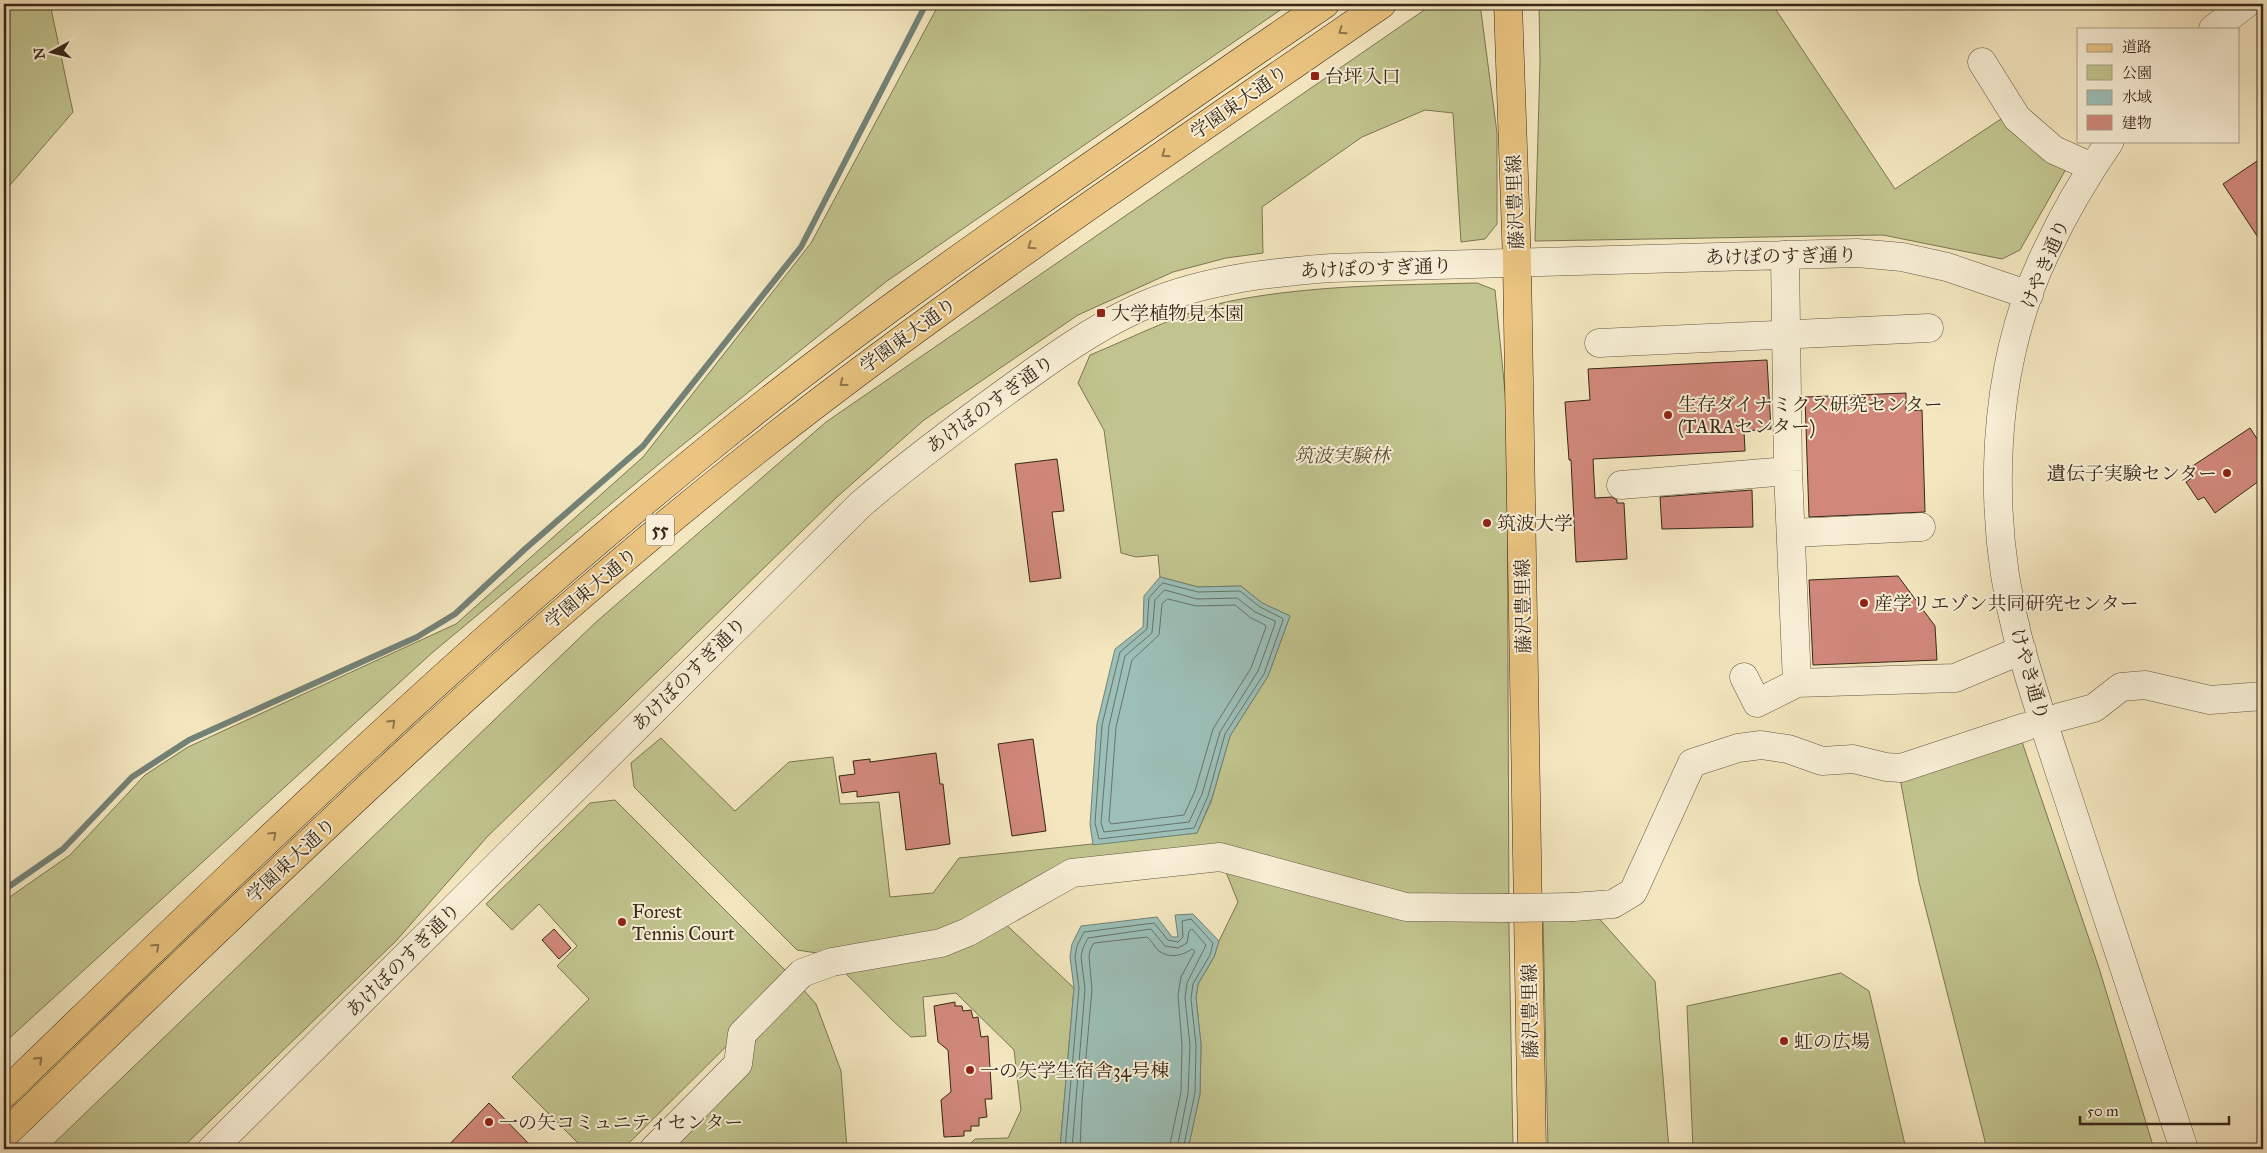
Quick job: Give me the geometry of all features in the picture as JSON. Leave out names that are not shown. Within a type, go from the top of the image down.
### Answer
[{"type":"main road","name":"学園東大通り","points":[[4,1094],[195,908],[432,686],[548,582],[683,469],[782,390],[1015,218],[1325,4]]},
{"type":"main road","name":"学園東大通り","points":[[4,1135],[443,716],[568,607],[743,461],[915,329],[1382,4]]},
{"type":"main road","name":"藤沢豊里線","points":[[1508,4],[1517,263],[1532,1149]]},
{"type":"street","points":[[2213,28],[2246,4]]},
{"type":"street","points":[[1982,62],[2017,118],[2054,150],[2092,167]]},
{"type":"street","name":"けやき通り","points":[[2109,142],[2092,167],[2045,252],[2029,295],[2006,386],[1997,474],[1999,513],[2005,565],[2022,650],[2032,687],[2184,1149]]},
{"type":"street","name":"あけぼのすぎ通り","points":[[212,1149],[861,504],[910,463],[1054,357],[1100,327],[1137,308],[1219,282],[1269,272],[1331,268],[1857,253],[1902,257],[1947,266],[2029,295]]},
{"type":"street","points":[[1786,255],[1788,471],[1798,683]]},
{"type":"street","points":[[1599,343],[1929,328]]},
{"type":"street","points":[[1621,485],[1788,471]]},
{"type":"street","points":[[1792,533],[1921,527]]},
{"type":"street","points":[[1744,677],[1757,703],[1798,683],[1955,678],[2022,650]]},
{"type":"street","points":[[2060,717],[2094,708],[2121,688],[2145,685],[2210,700],[2263,696]]},
{"type":"street","points":[[654,1149],[738,1064],[742,1034],[802,973],[832,962],[941,943],[968,932],[1072,873],[1220,857],[1406,907],[1573,907],[1613,904],[1633,892],[1692,763],[1738,748],[1761,745],[1788,749],[1822,761],[1853,759],[1886,767],[1901,768],[2024,727]]},
{"type":"green space","points":[[4,4],[50,4],[73,112],[4,192]]},
{"type":"green space","points":[[939,4],[1289,4],[887,281],[665,459],[433,652],[4,1043],[4,901],[70,855],[145,775],[188,747],[456,624],[643,457],[811,243]]},
{"type":"green space","points":[[1433,4],[1480,4],[1497,133],[1497,224],[1485,239],[1461,242],[1453,113],[1425,110],[1362,137],[1262,207],[1263,253],[1226,258],[1173,272],[1078,315],[924,420],[837,497],[487,837],[396,941],[181,1149],[48,1149],[595,623],[826,422]]},
{"type":"green space","points":[[1539,4],[1772,4],[1895,189],[2001,119],[2066,169],[2020,250],[2002,259],[1883,235],[1535,241],[1540,62]]},
{"type":"green space","name":"筑波実験林","points":[[1477,283],[1495,290],[1507,412],[1509,928],[1513,1149],[1188,1149],[1200,1094],[1201,1045],[1196,998],[1198,984],[1214,957],[1219,941],[1238,902],[1220,857],[1062,865],[956,927],[817,953],[797,950],[634,787],[631,763],[661,738],[735,811],[789,762],[833,757],[840,804],[879,802],[890,897],[933,893],[959,858],[1197,833],[1211,802],[1230,736],[1268,676],[1290,616],[1262,603],[1241,586],[1198,587],[1160,577],[1158,555],[1136,557],[1121,553],[1104,430],[1078,383],[1090,355],[1181,316],[1236,300],[1296,291],[1386,285]]},
{"type":"green space","points":[[2020,736],[2099,968],[2154,1149],[1987,1149],[1919,882],[1900,778]]},
{"type":"green space","points":[[615,800],[794,979],[623,1149],[584,1149],[512,1077],[589,999],[557,966],[577,946],[539,904],[512,930],[486,904],[590,803]]},
{"type":"green space","points":[[1595,914],[1655,981],[1669,1149],[1548,1149],[1543,919]]},
{"type":"green space","points":[[1001,920],[1074,988],[1060,1149],[965,1149],[975,1139],[1008,1138],[1021,1110],[1014,1050],[956,993],[923,997],[926,1036],[911,1037],[843,971]]},
{"type":"green space","name":"虹の広場","points":[[1841,973],[1869,991],[1906,1149],[1693,1149],[1687,1006]]},
{"type":"green space","points":[[801,987],[816,1004],[841,1071],[847,1149],[671,1149],[755,1036]]},
{"type":"water","points":[[1160,577],[1198,587],[1241,586],[1262,603],[1290,616],[1268,676],[1230,736],[1212,798],[1197,833],[1093,845],[1090,824],[1097,724],[1115,649],[1143,627],[1144,596]]},
{"type":"water","points":[[1193,914],[1219,941],[1214,957],[1198,984],[1196,998],[1201,1044],[1200,1094],[1188,1149],[1060,1149],[1074,988],[1070,957],[1072,944],[1081,926],[1157,917],[1172,937],[1178,937],[1175,915]]},
{"type":"building","points":[[2263,157],[2263,245],[2223,184]]},
{"type":"building","name":"生存ダイナミクス研究センター (TARAセンター)","points":[[1767,360],[1771,429],[1744,431],[1745,451],[1593,459],[1595,498],[1612,497],[1617,500],[1617,503],[1624,503],[1627,559],[1576,562],[1571,460],[1569,460],[1565,402],[1590,400],[1588,369]]},
{"type":"building","name":"生存ダイナミクス研究センター (TARAセンター)","points":[[1906,393],[1906,411],[1922,410],[1925,512],[1809,517],[1805,397]]},
{"type":"building","name":"遺伝子実験センター","points":[[2250,428],[2263,448],[2263,478],[2215,513],[2204,497],[2198,500],[2186,482],[2193,477],[2188,469]]},
{"type":"building","points":[[1057,459],[1064,511],[1052,512],[1061,578],[1030,582],[1015,464]]},
{"type":"building","points":[[1752,490],[1753,527],[1662,529],[1660,497]]},
{"type":"building","name":"産学リエゾン共同研究センター","points":[[1898,576],[1935,626],[1937,660],[1813,665],[1809,580]]},
{"type":"building","points":[[1033,739],[1046,831],[1012,836],[998,744]]},
{"type":"building","points":[[936,753],[940,784],[943,784],[950,844],[906,850],[899,792],[857,797],[857,791],[842,793],[839,776],[855,774],[853,761],[870,759],[870,762]]},
{"type":"building","points":[[554,929],[571,948],[559,959],[542,940]]},
{"type":"building","name":"一の矢学生宿舎34号棟","points":[[955,1002],[955,1006],[962,1006],[963,1011],[971,1010],[973,1018],[978,1017],[981,1037],[988,1036],[992,1099],[985,1099],[987,1117],[979,1118],[979,1126],[971,1126],[971,1131],[964,1131],[964,1136],[944,1137],[941,1100],[951,1092],[948,1050],[938,1042],[934,1006]]},
{"type":"building","name":"一の矢コミュニティセンター","points":[[489,1103],[534,1149],[445,1149]]},
{"type":"waterway","points":[[4,890],[63,849],[132,777],[189,740],[417,637],[455,614],[525,549],[643,446],[801,247],[926,4]]},
{"type":"place","name":"台坪入口","points":[[1315,76]]},
{"type":"place","name":"大学植物見本園","points":[[1101,313]]},
{"type":"place","name":"生存ダイナミクス研究センター (TARAセンター)","points":[[1668,415]]},
{"type":"place","name":"遺伝子実験センター","points":[[2227,473]]},
{"type":"place","name":"筑波大学","points":[[1487,523]]},
{"type":"place","name":"産学リエゾン共同研究センター","points":[[1864,603]]},
{"type":"place","name":"Forest Tennis Court","points":[[622,922]]},
{"type":"place","name":"虹の広場","points":[[1784,1041]]},
{"type":"place","name":"一の矢学生宿舎34号棟","points":[[970,1070]]},
{"type":"place","name":"一の矢コミュニティセンター","points":[[489,1122]]}]
